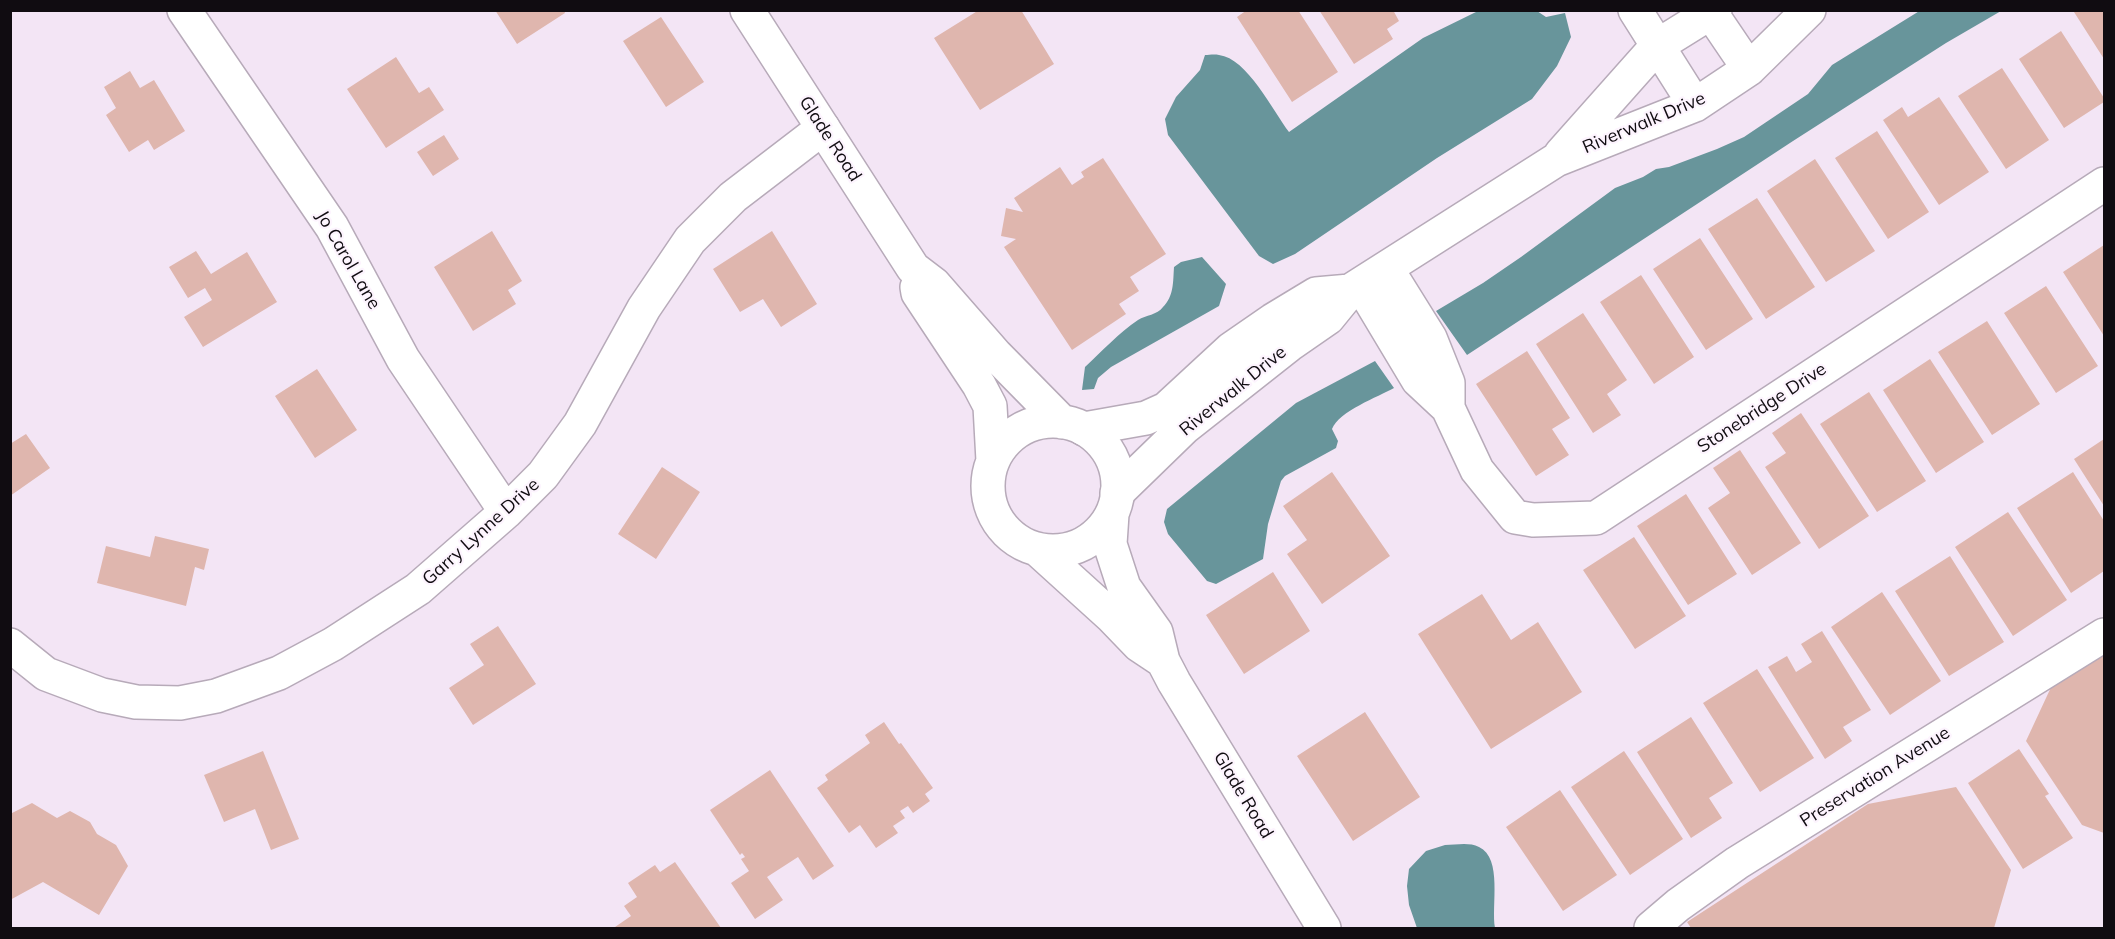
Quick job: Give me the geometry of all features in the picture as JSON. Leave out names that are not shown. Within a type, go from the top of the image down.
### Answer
[{"type":"street","name":"Jo Carol Lane","points":[[184,10],[332,227],[403,359],[506,512]]},
{"type":"street","name":"Glade Road","points":[[747,10],[913,268],[934,284],[996,354],[1073,425],[1105,446],[1115,465],[1119,485],[1110,544],[1124,587],[1156,632],[1163,661],[1195,718],[1218,752],[1324,928]]},
{"type":"street","points":[[1635,10],[1695,105]]},
{"type":"street","name":"Riverwalk Drive","points":[[1115,504],[1185,427],[1289,345],[1328,318],[1366,281],[1556,160],[1695,105],[1749,69],[1809,10]]},
{"type":"street","points":[[1711,11],[1749,69]]},
{"type":"street","name":"Riverwalk Drive","points":[[1556,160],[1657,46],[1711,11]]},
{"type":"street","name":"Garry Lynne Drive","points":[[10,645],[46,674],[102,695],[135,702],[180,703],[216,696],[279,673],[343,638],[418,589],[506,512],[543,475],[580,424],[644,308],[690,240],[733,197],[823,128]]},
{"type":"street","name":"Stonebridge Drive","points":[[1366,281],[1418,380],[1448,408],[1477,470],[1515,517],[1533,520],[1596,518],[2104,183]]},
{"type":"street","name":"Glade Road","points":[[913,268],[918,294],[979,385],[990,406],[993,461]]},
{"type":"street","name":"Riverwalk Drive","points":[[1073,425],[1146,418],[1166,409],[1231,349],[1273,320],[1316,294],[1366,281]]},
{"type":"street","name":"Glade Road","points":[[1073,425],[1051,420],[1031,424],[1013,434],[997,451],[988,472],[988,495],[994,517],[1008,535],[1028,547],[1050,552],[1073,549],[1093,539],[1107,524],[1115,504]]},
{"type":"street","name":"Glade Road","points":[[1037,549],[1112,617],[1139,645],[1163,661]]},
{"type":"street","name":"Preservation Avenue","points":[[1651,928],[1678,905],[1737,863],[2104,635]]},
{"type":"water","points":[[1921,10],[2001,11],[1946,43],[1793,141],[1467,355],[1436,311],[1521,257],[1615,188],[1656,169],[1669,167],[1744,137],[1808,94],[1832,65]]},
{"type":"water","points":[[1478,11],[1537,11],[1546,17],[1565,13],[1571,37],[1557,66],[1532,99],[1437,158],[1295,254],[1273,264],[1259,256],[1168,135],[1165,119],[1176,97],[1200,70],[1205,55],[1219,55],[1240,65],[1289,132],[1423,38]]},
{"type":"water","points":[[1202,257],[1226,284],[1219,306],[1111,367],[1098,378],[1094,389],[1082,390],[1085,367],[1131,325],[1141,318],[1158,312],[1167,303],[1172,288],[1174,267],[1181,262]]},
{"type":"water","points":[[1375,361],[1394,388],[1342,416],[1332,429],[1338,441],[1336,448],[1285,476],[1281,481],[1268,524],[1263,559],[1216,584],[1207,581],[1168,534],[1164,522],[1167,509],[1296,403]]},
{"type":"water","points":[[1462,844],[1479,847],[1491,861],[1494,872],[1495,928],[1417,928],[1409,905],[1407,886],[1409,869],[1426,851],[1445,845]]},
{"type":"building","points":[[495,10],[564,10],[565,13],[517,44]]},
{"type":"building","points":[[979,10],[1021,10],[1054,64],[980,110],[934,38]]},
{"type":"building","points":[[1247,10],[1298,10],[1338,72],[1292,102],[1237,17]]},
{"type":"building","points":[[1319,10],[1393,10],[1399,21],[1387,29],[1393,39],[1354,64]]},
{"type":"building","points":[[2104,10],[2104,59],[2074,12]]},
{"type":"building","points":[[661,17],[704,82],[666,107],[623,41]]},
{"type":"building","points":[[2061,31],[2104,98],[2104,102],[2064,128],[2019,59]]},
{"type":"building","points":[[396,57],[419,93],[429,87],[444,110],[386,148],[347,89]]},
{"type":"building","points":[[2002,68],[2049,140],[2006,169],[1958,96]]},
{"type":"building","points":[[130,71],[140,88],[154,80],[185,131],[154,150],[148,140],[129,152],[106,115],[116,108],[104,87]]},
{"type":"building","points":[[1939,97],[1989,172],[1939,205],[1883,120],[1902,107],[1908,117]]},
{"type":"building","points":[[1877,131],[1929,212],[1888,239],[1835,158]]},
{"type":"building","points":[[444,135],[459,159],[433,176],[417,152]]},
{"type":"building","points":[[1103,158],[1166,254],[1130,277],[1139,291],[1119,304],[1126,314],[1072,350],[1004,247],[1016,239],[1001,236],[1006,208],[1023,212],[1014,198],[1060,167],[1072,185],[1084,177],[1081,172]]},
{"type":"building","points":[[1815,159],[1875,251],[1826,282],[1767,191]]},
{"type":"building","points":[[1757,198],[1815,287],[1766,319],[1708,229]]},
{"type":"building","points":[[492,231],[522,281],[508,290],[516,304],[473,331],[434,267]]},
{"type":"building","points":[[772,231],[817,304],[781,327],[763,299],[740,312],[713,269]]},
{"type":"building","points":[[1700,238],[1753,319],[1706,350],[1653,269]]},
{"type":"building","points":[[2104,245],[2104,336],[2063,272]]},
{"type":"building","points":[[196,251],[211,274],[247,252],[277,302],[203,347],[184,317],[212,300],[205,288],[188,298],[169,267]]},
{"type":"building","points":[[1641,275],[1694,357],[1654,384],[1600,302]]},
{"type":"building","points":[[2046,286],[2098,366],[2056,393],[2004,313]]},
{"type":"building","points":[[1583,313],[1627,380],[1607,394],[1621,415],[1593,433],[1536,344]]},
{"type":"building","points":[[1987,321],[2040,404],[1992,435],[1938,352]]},
{"type":"building","points":[[1527,351],[1570,418],[1552,429],[1569,455],[1536,476],[1476,384]]},
{"type":"building","points":[[1930,359],[1984,442],[1936,473],[1883,390]]},
{"type":"building","points":[[317,369],[357,430],[315,458],[275,396]]},
{"type":"building","points":[[1869,392],[1926,481],[1877,512],[1820,424]]},
{"type":"building","points":[[1801,413],[1869,516],[1819,549],[1765,467],[1786,453],[1772,433]]},
{"type":"building","points":[[26,434],[50,468],[10,496],[10,444]]},
{"type":"building","points":[[2104,439],[2104,506],[2074,459]]},
{"type":"building","points":[[1740,450],[1801,543],[1752,575],[1708,508],[1730,493],[1713,468]]},
{"type":"building","points":[[662,467],[700,492],[656,559],[618,534]]},
{"type":"building","points":[[1332,472],[1390,556],[1322,604],[1287,554],[1307,540],[1283,506]]},
{"type":"building","points":[[2073,472],[2104,521],[2104,571],[2071,593],[2017,508]]},
{"type":"building","points":[[1686,494],[1737,574],[1688,605],[1637,526]]},
{"type":"building","points":[[2008,512],[2067,600],[2013,636],[1955,547]]},
{"type":"building","points":[[155,536],[209,549],[204,570],[195,567],[186,606],[97,583],[106,546],[150,557]]},
{"type":"building","points":[[1634,537],[1686,616],[1635,649],[1583,570]]},
{"type":"building","points":[[1950,556],[2004,642],[1949,676],[1895,591]]},
{"type":"building","points":[[1273,572],[1310,631],[1244,674],[1206,615]]},
{"type":"building","points":[[1882,592],[1941,681],[1890,715],[1831,627]]},
{"type":"building","points":[[1482,594],[1511,640],[1538,622],[1582,692],[1491,749],[1418,634]]},
{"type":"building","points":[[498,626],[536,684],[473,725],[449,688],[484,665],[470,644]]},
{"type":"building","points":[[1822,631],[1871,710],[1843,727],[1852,741],[1825,759],[1768,667],[1787,656],[1796,672],[1812,662],[1801,644]]},
{"type":"building","points":[[2104,654],[2104,833],[2082,825],[2026,741],[2053,683]]},
{"type":"building","points":[[1757,669],[1814,758],[1760,792],[1703,703]]},
{"type":"building","points":[[1365,712],[1420,797],[1353,841],[1297,756]]},
{"type":"building","points":[[1691,717],[1733,783],[1709,798],[1722,818],[1691,838],[1637,752]]},
{"type":"building","points":[[884,722],[933,788],[925,794],[930,801],[913,813],[908,806],[900,811],[905,818],[893,826],[898,833],[876,848],[860,825],[849,833],[817,788],[828,780],[825,775],[870,743],[865,735]]},
{"type":"building","points":[[2019,749],[2049,794],[2045,796],[2073,838],[2023,869],[1968,783]]},
{"type":"building","points":[[263,751],[299,839],[271,850],[255,809],[224,822],[204,775]]},
{"type":"building","points":[[1624,751],[1683,839],[1630,875],[1571,787]]},
{"type":"building","points":[[770,770],[834,866],[813,880],[798,857],[767,877],[783,900],[755,919],[731,883],[749,871],[741,859],[745,857],[742,853],[740,855],[710,810]]},
{"type":"building","points":[[1956,787],[2011,870],[1994,928],[1691,928],[1687,922],[1868,804]]},
{"type":"building","points":[[1560,790],[1617,875],[1563,911],[1506,827]]},
{"type":"building","points":[[32,803],[57,818],[70,811],[90,822],[97,834],[116,845],[128,866],[99,915],[43,882],[10,900],[10,814]]},
{"type":"building","points":[[675,862],[721,928],[615,927],[631,916],[624,906],[637,897],[628,883],[655,865],[660,872]]}]
